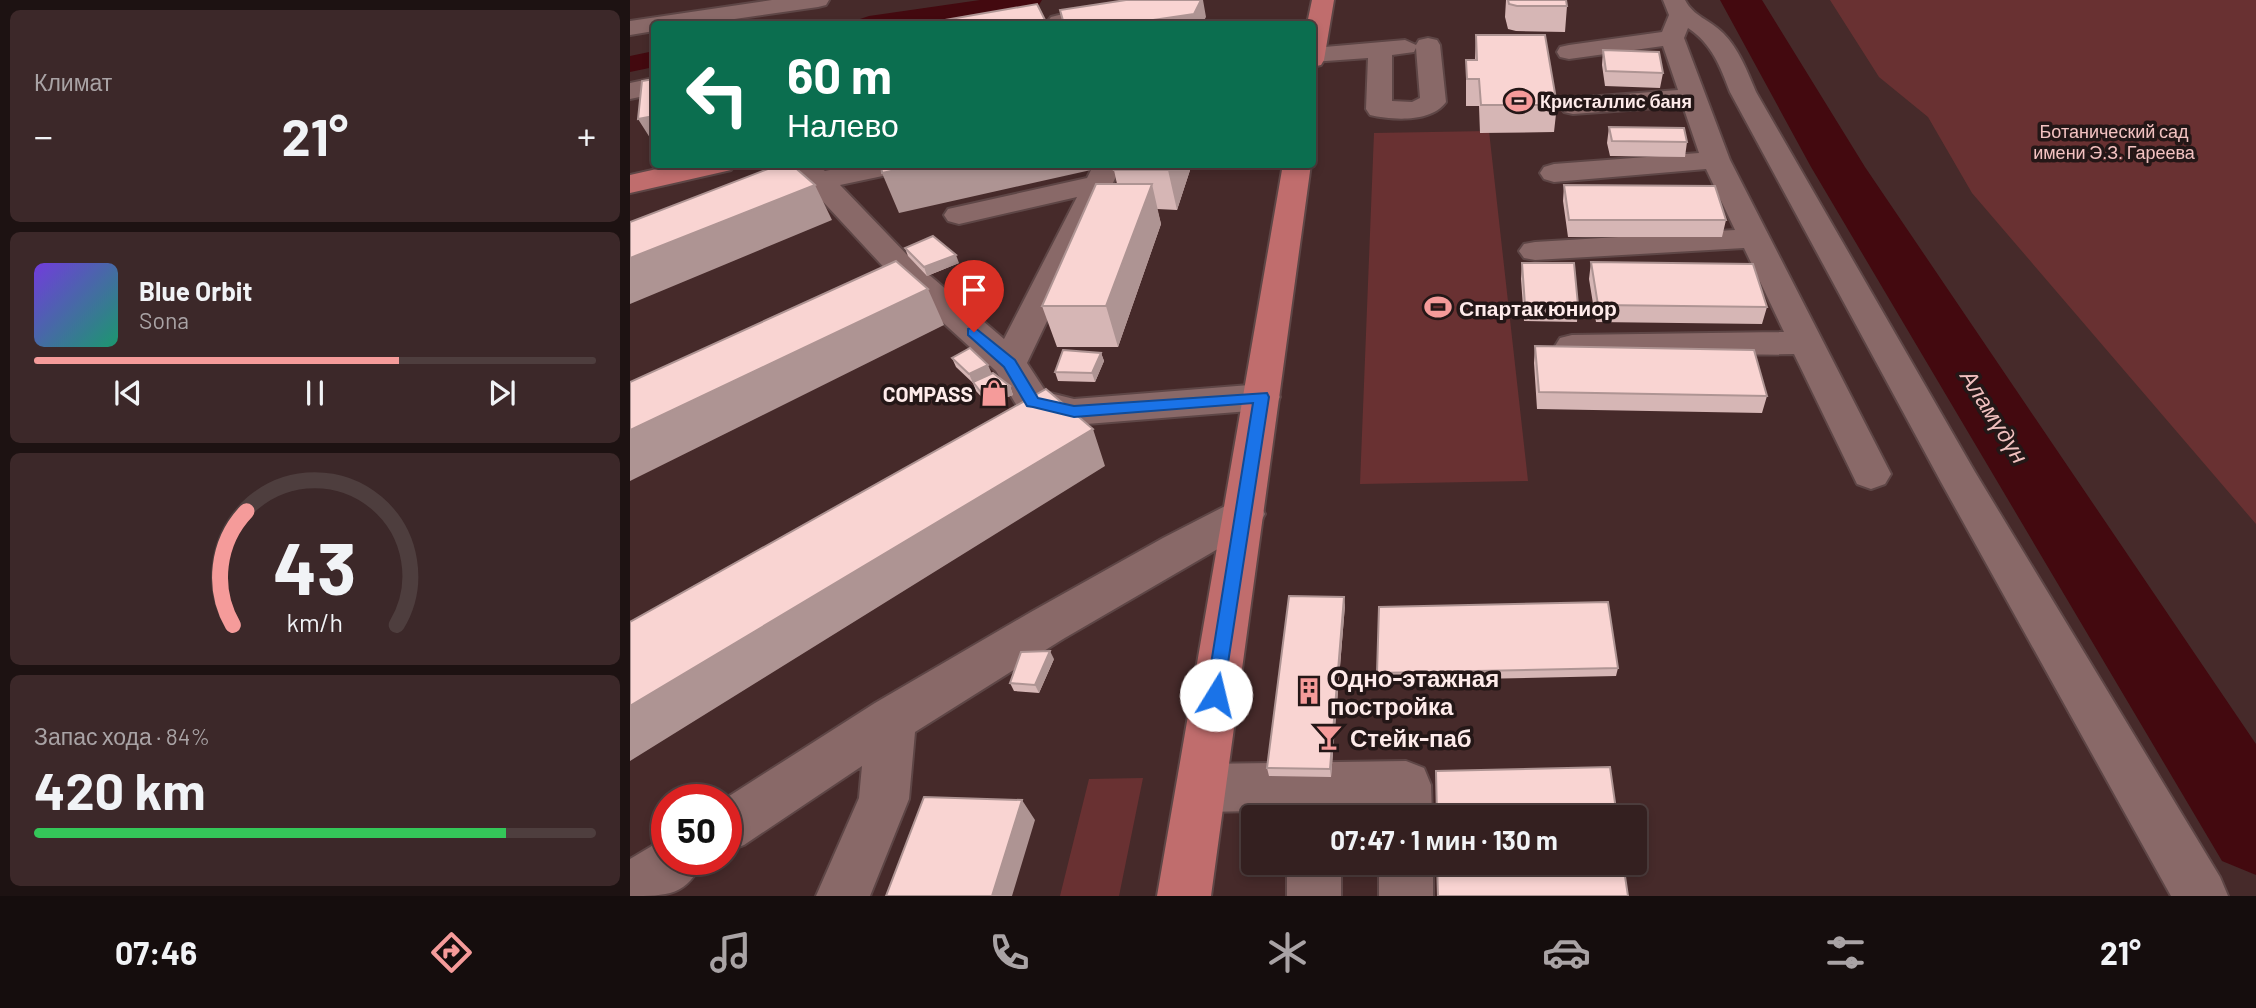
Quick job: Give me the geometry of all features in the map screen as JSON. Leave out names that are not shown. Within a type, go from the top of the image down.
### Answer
[{"type":"main road","points":[[1316,37],[1323,0]]},
{"type":"main road","points":[[630,184],[703,168]]},
{"type":"main road","points":[[1184,896],[1296,168]]},
{"type":"street","points":[[677,21],[818,0]]},
{"type":"street","points":[[1070,21],[1179,0]]},
{"type":"street","points":[[1569,52],[1676,18],[1702,24],[1727,51],[1743,92],[1955,470],[2201,896]]},
{"type":"street","points":[[1676,18],[1693,97],[1716,160],[1871,474]]},
{"type":"street","points":[[630,28],[651,25]]},
{"type":"street","points":[[1316,48],[1380,49],[1439,44],[1433,103],[1416,110],[1379,109],[1380,49]]},
{"type":"street","points":[[630,91],[651,87]]},
{"type":"street","points":[[1573,106],[1693,97]]},
{"type":"street","points":[[1554,173],[1716,160]]},
{"type":"street","points":[[782,196],[808,173],[860,168]]},
{"type":"street","points":[[808,173],[889,274],[1009,363],[1033,402]]},
{"type":"street","points":[[1009,363],[1102,174]]},
{"type":"street","points":[[958,215],[1102,174]]},
{"type":"street","points":[[1535,251],[1754,238]]},
{"type":"street","points":[[1572,346],[1806,343]]},
{"type":"street","points":[[997,422],[1033,402],[1074,412],[1262,397]]},
{"type":"street","points":[[742,816],[892,718],[1126,577],[1245,514]]},
{"type":"street","points":[[843,896],[884,799],[892,718]]},
{"type":"street","points":[[1201,789],[1313,803],[1406,785],[1406,805]]},
{"type":"street","points":[[630,890],[653,875]]},
{"type":"street","points":[[1314,875],[1314,896]]},
{"type":"street","points":[[1406,875],[1406,896]]},
{"type":"green space","name":"Ботанический сад имени Э.З. Гареева","points":[[1830,0],[2256,0],[2256,524],[1972,193],[1928,117],[1879,77]]},
{"type":"green space","name":"Спартак юниор","points":[[1489,131],[1528,481],[1360,484],[1374,133]]},
{"type":"green space","points":[[1143,778],[1119,896],[1060,896],[1089,779]]},
{"type":"building","points":[[1126,0],[1201,0],[1194,14],[1146,21],[1063,21],[1060,10]]},
{"type":"building","points":[[1508,0],[1566,0],[1567,6],[1517,6],[1509,4]]},
{"type":"building","points":[[1037,4],[1046,21],[939,21]]},
{"type":"building","points":[[1476,35],[1545,35],[1557,105],[1481,105],[1479,79],[1467,79],[1466,60],[1477,60]]},
{"type":"building","points":[[1603,50],[1659,52],[1663,73],[1606,71]]},
{"type":"building","points":[[651,80],[651,117],[638,119],[642,81]]},
{"type":"building","points":[[1609,127],[1684,128],[1687,142],[1612,141]]},
{"type":"building","points":[[771,168],[796,168],[815,185],[630,258],[630,222]]},
{"type":"building","points":[[881,168],[905,168],[882,173]]},
{"type":"building","points":[[1115,168],[1169,168],[1168,170],[1114,170]]},
{"type":"building","points":[[1096,184],[1152,184],[1106,306],[1042,306]]},
{"type":"building","points":[[1564,185],[1715,186],[1726,220],[1569,220]]},
{"type":"building","points":[[933,236],[956,255],[924,267],[905,248]]},
{"type":"building","points":[[896,261],[928,289],[630,430],[630,382]]},
{"type":"building","points":[[1591,262],[1753,264],[1767,307],[1598,305]]},
{"type":"building","points":[[1522,263],[1574,263],[1578,305],[1525,305]]},
{"type":"building","points":[[1535,346],[1754,350],[1767,396],[1539,392]]},
{"type":"building","points":[[970,348],[988,365],[969,374],[952,358]]},
{"type":"building","points":[[1063,350],[1101,353],[1092,373],[1055,372]]},
{"type":"building","points":[[993,373],[1010,386],[984,396],[973,382]]},
{"type":"building","points":[[1046,389],[1093,429],[630,706],[630,622]]},
{"type":"building","name":"Одно-этажная постройка","points":[[1289,596],[1344,597],[1330,769],[1267,768]]},
{"type":"building","points":[[1608,602],[1618,668],[1377,673],[1379,607]]},
{"type":"building","points":[[1050,651],[1035,685],[1010,683],[1021,652]]},
{"type":"building","points":[[1610,767],[1615,805],[1437,805],[1436,771]]},
{"type":"building","points":[[924,797],[1022,800],[992,896],[886,896]]},
{"type":"building","points":[[1437,875],[1625,875],[1628,896],[1438,896]]},
{"type":"waterway","points":[[889,21],[1030,0]]},
{"type":"waterway","name":"Аламүдүн","points":[[1741,0],[1838,167],[2256,828]]},
{"type":"waterway","points":[[630,64],[651,60]]},
{"type":"place","name":"Кристаллис баня","points":[[1519,101]]},
{"type":"place","name":"Спартак юниор","points":[[1438,307]]},
{"type":"place","name":"COMPASS","points":[[994,393]]},
{"type":"place","name":"Одно-этажная постройка","points":[[1309,691]]},
{"type":"place","name":"Стейк-паб","points":[[1329,737]]},
{"type":"route","points":[[974,332],[1009,363],[1033,402],[1074,412],[1262,397],[1216,695]]}]
